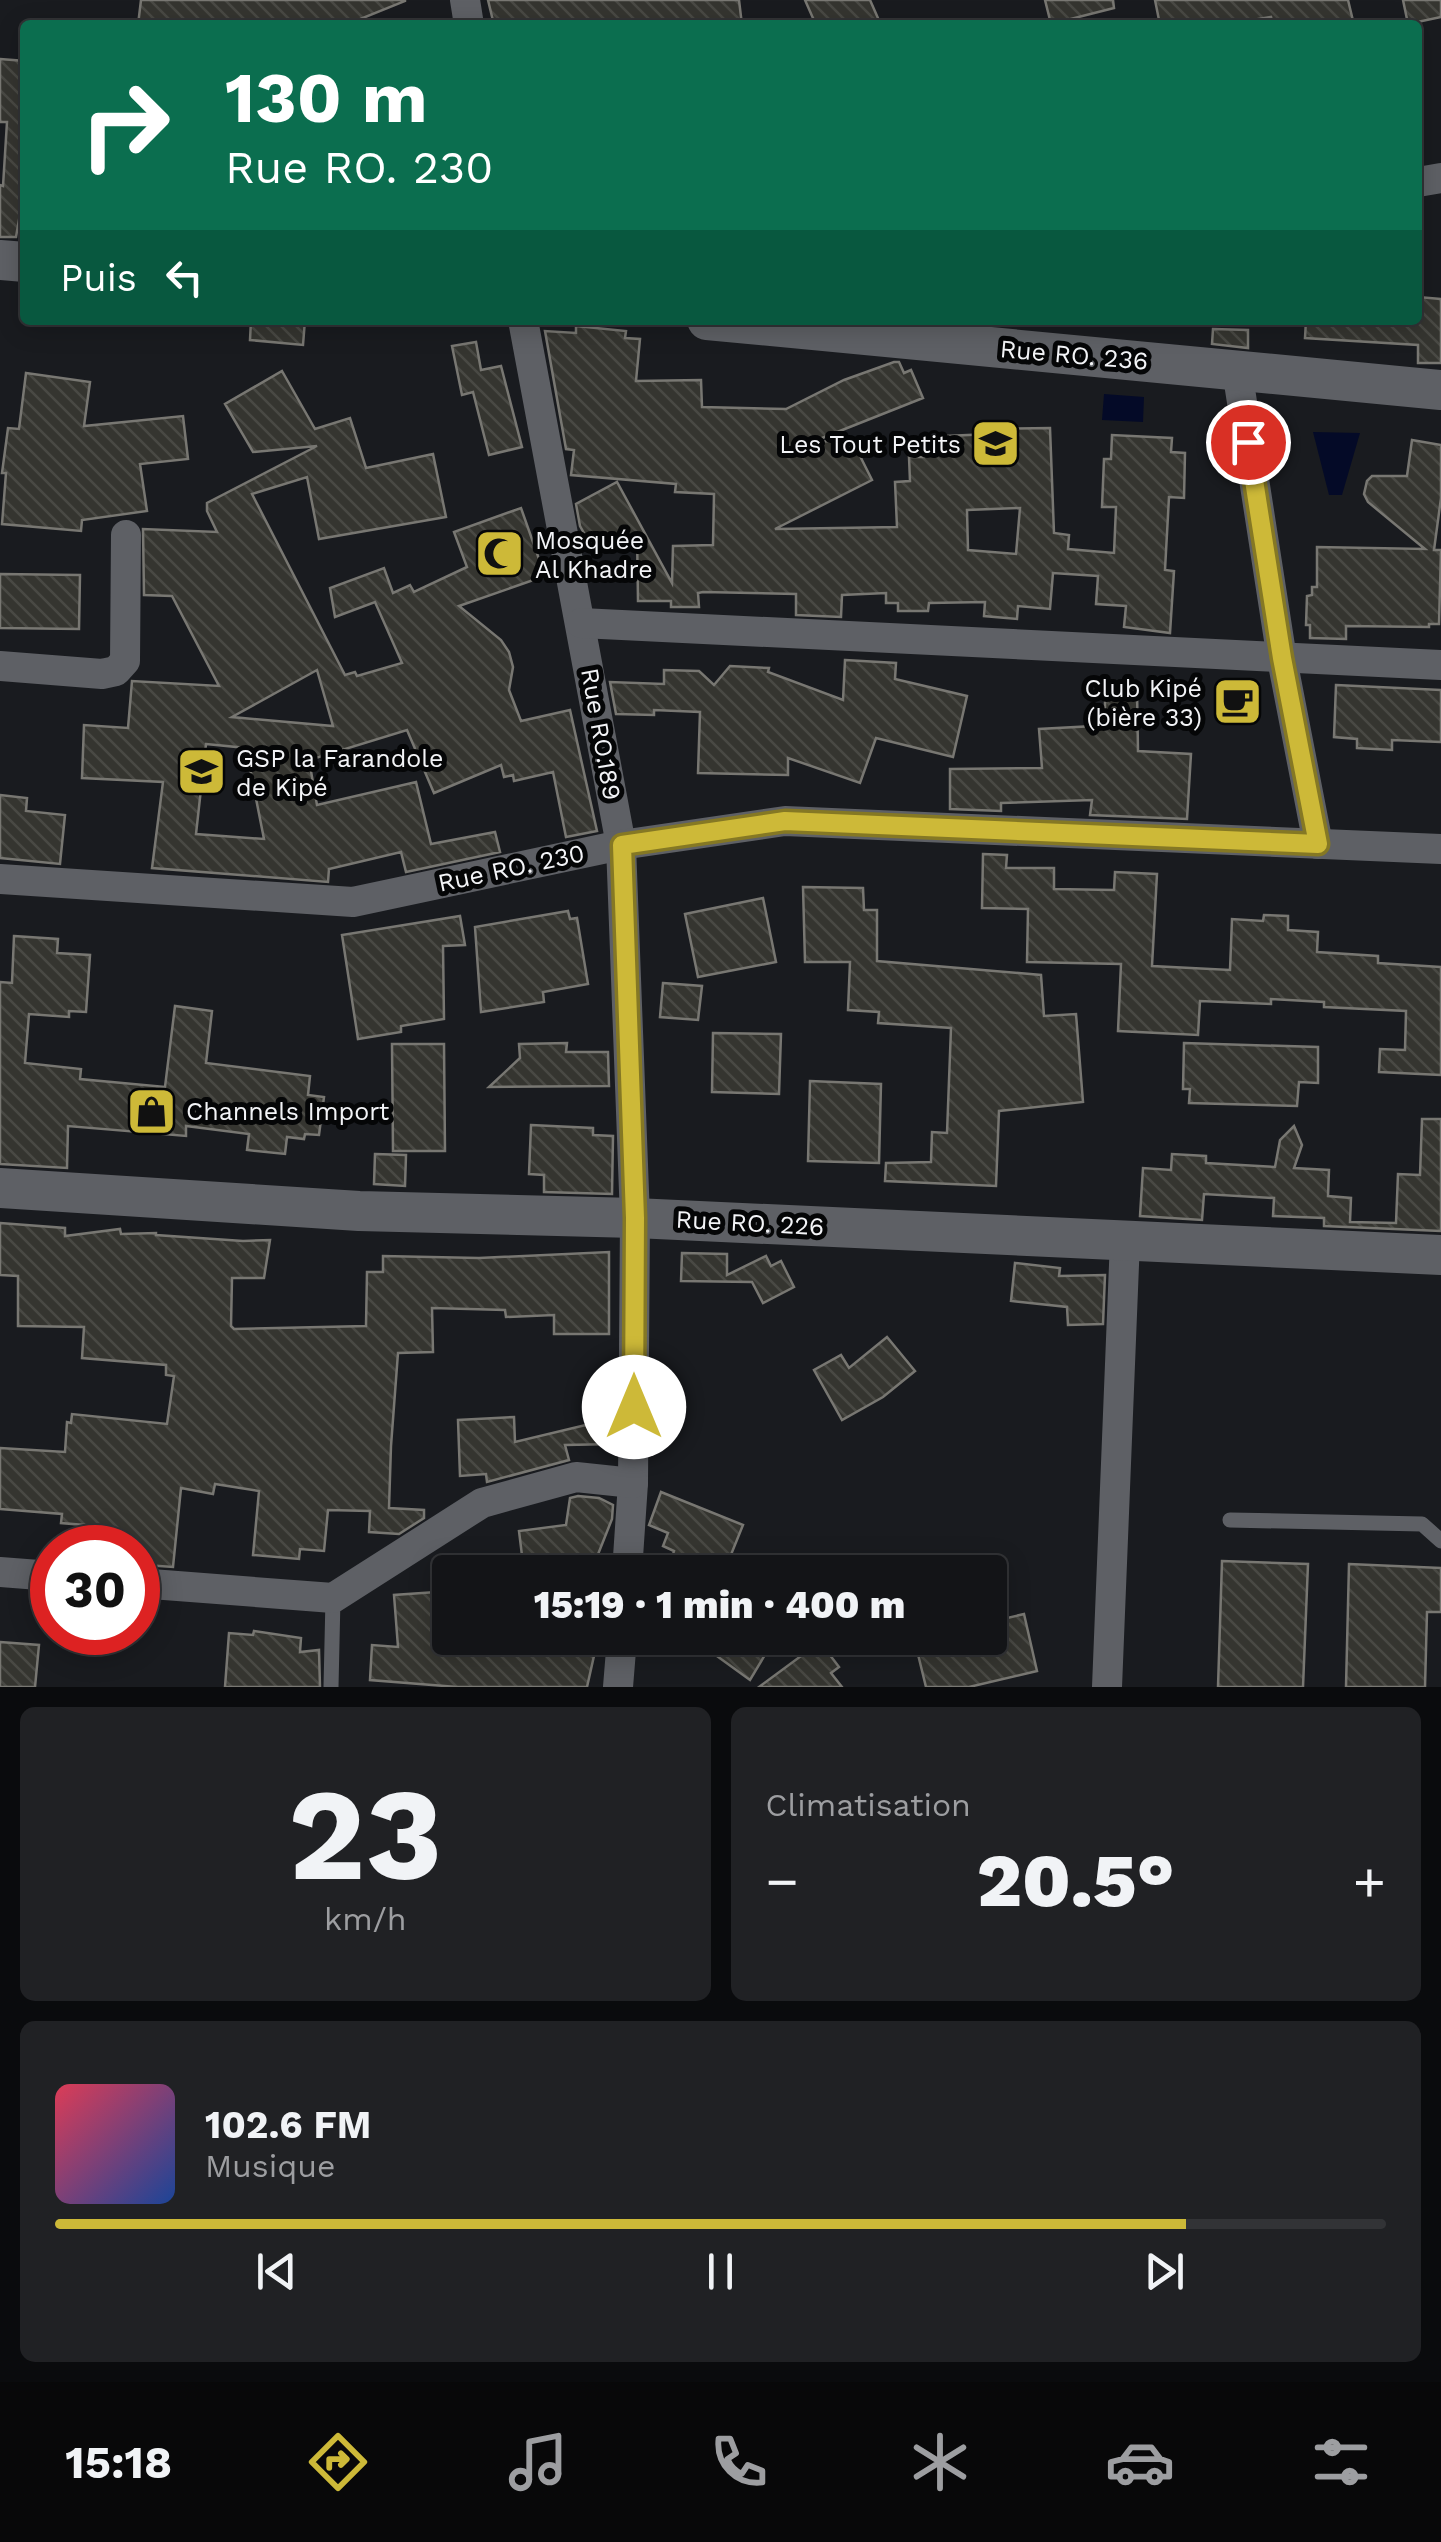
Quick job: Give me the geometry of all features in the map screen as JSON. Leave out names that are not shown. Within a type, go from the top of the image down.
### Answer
[{"type":"street","name":"Rue RO.189","points":[[524,325],[622,845],[635,1218],[633,1482],[627,1555]]},
{"type":"street","name":"Rue RO. 236","points":[[760,325],[1441,390]]},
{"type":"street","points":[[1237,370],[1282,658],[1318,844]]},
{"type":"street","points":[[0,666],[102,674],[116,671],[125,661],[126,535]]},
{"type":"street","points":[[581,623],[1441,665]]},
{"type":"street","name":"Rue RO. 230","points":[[0,879],[354,902],[622,845],[785,821],[1441,849]]},
{"type":"street","name":"Rue RO. 226","points":[[0,1188],[359,1210],[635,1218],[1441,1256]]},
{"type":"street","points":[[1106,1687],[1125,1240]]},
{"type":"street","points":[[160,1585],[333,1598],[482,1503],[576,1477],[633,1482]]},
{"type":"street","points":[[0,1572],[30,1574]]},
{"type":"street","points":[[618,1687],[621,1655]]},
{"type":"lane","points":[[1230,1520],[1422,1524],[1441,1542]]},
{"type":"lane","points":[[331,1687],[333,1598]]},
{"type":"water","points":[[1104,394],[1144,397],[1143,422],[1102,420]]},
{"type":"water","points":[[1313,432],[1360,433],[1342,495],[1329,495]]},
{"type":"building","points":[[141,0],[405,0],[358,20],[139,20]]},
{"type":"building","points":[[488,0],[739,0],[741,20],[493,20]]},
{"type":"building","points":[[805,0],[870,0],[879,20],[814,20]]},
{"type":"building","points":[[1045,0],[1113,0],[1114,8],[1067,20],[1050,20]]},
{"type":"building","points":[[1155,0],[1348,0],[1353,20],[1271,17],[1159,20]]},
{"type":"building","points":[[1403,0],[1441,0],[1441,17],[1407,20]]},
{"type":"building","points":[[0,59],[20,61],[20,214],[16,237],[0,237],[0,185],[3,186],[7,122],[0,122]]},
{"type":"building","points":[[1422,297],[1441,299],[1441,363],[1418,363],[1418,345],[1305,338],[1306,325],[1422,325]]},
{"type":"building","points":[[251,325],[305,325],[303,345],[250,340]]},
{"type":"building","points":[[576,326],[626,331],[625,338],[640,339],[636,381],[701,380],[702,407],[786,409],[844,380],[894,362],[899,362],[904,373],[911,370],[923,398],[812,442],[852,440],[872,480],[775,529],[897,527],[895,482],[910,481],[909,457],[924,457],[924,437],[990,434],[990,429],[1050,428],[1054,533],[1069,535],[1068,549],[1114,553],[1116,507],[1102,507],[1104,459],[1111,459],[1112,435],[1172,438],[1171,452],[1185,453],[1184,498],[1169,497],[1165,570],[1174,571],[1170,633],[1124,627],[1126,606],[1096,604],[1098,576],[1053,573],[1050,609],[1018,606],[1017,619],[984,616],[985,602],[929,603],[928,611],[898,611],[898,603],[886,603],[886,593],[842,595],[841,617],[796,615],[796,594],[703,592],[698,593],[699,607],[671,607],[671,601],[638,601],[637,533],[600,553],[597,547],[593,549],[580,526],[576,504],[617,482],[672,583],[673,546],[713,545],[714,494],[675,492],[676,484],[571,475],[574,450],[566,449],[545,331],[576,333]],"holes":[[[1020,508],[1016,554],[968,550],[967,510]]]},
{"type":"building","points":[[1213,329],[1248,330],[1248,348],[1212,344]]},
{"type":"building","points":[[476,342],[481,370],[501,366],[522,447],[489,455],[473,392],[462,395],[452,346]]},
{"type":"building","points":[[282,371],[315,429],[350,418],[366,468],[433,454],[446,517],[319,539],[307,477],[252,494],[345,675],[355,672],[357,676],[402,663],[375,602],[335,617],[330,588],[384,568],[393,593],[410,585],[414,592],[467,567],[454,532],[521,508],[545,576],[459,606],[501,640],[509,652],[513,667],[509,690],[521,721],[570,710],[597,831],[566,837],[553,772],[514,781],[513,775],[504,777],[501,765],[434,793],[407,730],[309,760],[317,805],[416,782],[431,844],[495,832],[500,852],[406,872],[401,852],[329,869],[328,882],[152,868],[163,782],[82,778],[84,725],[128,728],[132,681],[219,686],[172,596],[144,595],[143,529],[217,532],[207,503],[317,446],[253,452],[225,404]],"holes":[[[317,670],[333,726],[232,717]],[[206,744],[246,748],[264,839],[196,834]]]},
{"type":"building","points":[[26,373],[90,382],[84,426],[183,416],[188,459],[140,464],[147,511],[82,520],[81,531],[2,524],[6,473],[2,473],[8,428],[19,429]]},
{"type":"building","points":[[1412,440],[1441,445],[1441,498],[1434,550],[1441,550],[1439,624],[1346,626],[1346,639],[1310,638],[1310,625],[1306,625],[1307,596],[1312,595],[1312,587],[1317,587],[1317,547],[1425,549],[1368,502],[1364,494],[1372,476],[1407,476]]},
{"type":"building","points":[[0,574],[80,575],[79,629],[0,628]]},
{"type":"building","points":[[845,660],[896,663],[895,679],[967,696],[953,757],[876,738],[860,783],[788,758],[788,775],[698,773],[700,712],[654,710],[654,715],[616,714],[610,682],[664,684],[664,670],[699,671],[714,685],[730,666],[769,668],[768,672],[843,700]]},
{"type":"building","points":[[1336,685],[1441,690],[1441,742],[1392,740],[1392,750],[1357,748],[1357,739],[1334,737]]},
{"type":"building","points":[[1105,689],[1137,689],[1138,751],[1191,754],[1187,819],[1090,815],[1092,800],[1001,803],[1001,811],[950,809],[950,769],[1042,768],[1039,729],[1094,726],[1094,708],[1105,708]]},
{"type":"building","points":[[0,795],[27,798],[26,811],[65,815],[60,864],[0,858]]},
{"type":"building","points":[[983,854],[1007,855],[1006,868],[1054,868],[1054,889],[1114,890],[1115,872],[1157,874],[1152,966],[1230,970],[1232,919],[1263,921],[1264,915],[1288,916],[1288,930],[1318,932],[1317,952],[1378,956],[1378,963],[1441,967],[1441,1075],[1379,1072],[1380,1049],[1405,1050],[1406,1011],[1324,1007],[1324,1002],[1271,999],[1271,1004],[1200,1001],[1198,1035],[1118,1031],[1121,964],[1027,962],[1028,909],[982,908]]},
{"type":"building","points":[[803,887],[863,888],[864,910],[877,910],[877,961],[1041,975],[1044,1016],[1076,1014],[1083,1102],[999,1111],[996,1186],[885,1181],[886,1163],[931,1162],[932,1132],[947,1133],[951,1028],[878,1023],[879,1012],[848,1010],[850,962],[805,962]]},
{"type":"building","points":[[763,898],[776,962],[698,977],[685,914]]},
{"type":"building","points":[[568,911],[570,919],[577,918],[588,984],[543,992],[544,1002],[481,1012],[475,927]]},
{"type":"building","points":[[460,916],[465,945],[443,946],[444,1019],[358,1039],[342,935]]},
{"type":"building","points":[[14,936],[58,939],[57,953],[90,955],[86,1012],[69,1011],[69,1017],[29,1014],[25,1063],[81,1069],[80,1079],[165,1087],[175,1006],[212,1011],[206,1063],[310,1076],[308,1095],[324,1097],[319,1135],[305,1134],[304,1139],[287,1137],[285,1154],[247,1150],[249,1134],[186,1126],[186,1136],[68,1126],[67,1168],[0,1164],[0,982],[12,983]]},
{"type":"building","points":[[663,983],[702,986],[698,1020],[660,1017]]},
{"type":"building","points":[[713,1033],[781,1034],[779,1094],[712,1092]]},
{"type":"building","points":[[567,1043],[566,1052],[608,1052],[609,1086],[489,1087],[520,1058],[519,1044]]},
{"type":"building","points":[[1184,1043],[1318,1047],[1318,1083],[1299,1082],[1297,1106],[1189,1103],[1190,1089],[1183,1089]]},
{"type":"building","points":[[392,1044],[444,1044],[445,1151],[393,1151]]},
{"type":"building","points":[[810,1081],[881,1084],[879,1163],[808,1161]]},
{"type":"building","points":[[1422,1119],[1441,1119],[1441,1231],[1324,1226],[1324,1218],[1273,1216],[1274,1198],[1204,1194],[1202,1220],[1140,1216],[1143,1168],[1171,1170],[1172,1154],[1206,1156],[1206,1163],[1275,1167],[1280,1140],[1294,1126],[1302,1145],[1294,1168],[1329,1170],[1328,1196],[1351,1198],[1350,1222],[1396,1223],[1398,1174],[1420,1175]]},
{"type":"building","points":[[531,1125],[593,1128],[593,1135],[613,1136],[612,1194],[544,1192],[544,1175],[529,1174]]},
{"type":"building","points":[[375,1154],[406,1155],[405,1186],[374,1184]]},
{"type":"building","points":[[0,1223],[65,1228],[65,1236],[120,1229],[121,1234],[270,1240],[264,1278],[232,1278],[234,1329],[366,1326],[367,1272],[383,1272],[383,1256],[479,1258],[609,1252],[609,1334],[554,1334],[554,1315],[506,1317],[505,1310],[432,1308],[433,1352],[398,1353],[391,1446],[389,1508],[424,1510],[424,1518],[399,1534],[369,1532],[370,1511],[328,1510],[324,1551],[300,1549],[299,1559],[253,1555],[259,1491],[215,1484],[213,1494],[181,1488],[173,1567],[160,1566],[160,1525],[61,1523],[62,1514],[0,1509],[0,1448],[65,1452],[67,1422],[71,1423],[72,1414],[167,1424],[174,1376],[166,1375],[166,1365],[82,1358],[84,1327],[18,1326],[18,1276],[0,1275]]},
{"type":"building","points":[[682,1253],[727,1254],[727,1275],[766,1256],[771,1266],[781,1261],[794,1287],[763,1303],[752,1282],[681,1281]]},
{"type":"building","points":[[1015,1263],[1060,1268],[1059,1276],[1105,1275],[1103,1324],[1068,1325],[1067,1307],[1011,1301]]},
{"type":"building","points":[[887,1337],[915,1371],[883,1397],[842,1420],[814,1370],[841,1355],[849,1368]]},
{"type":"building","points":[[615,1383],[615,1444],[565,1445],[569,1460],[487,1482],[486,1474],[460,1476],[458,1420],[514,1417],[515,1442],[590,1424],[589,1384]]},
{"type":"building","points":[[661,1492],[743,1525],[731,1555],[673,1555],[674,1551],[663,1546],[668,1533],[649,1525]]},
{"type":"building","points":[[570,1498],[599,1498],[613,1505],[612,1519],[598,1555],[522,1555],[519,1531],[566,1525]]},
{"type":"building","points":[[1222,1561],[1308,1564],[1303,1687],[1218,1687]]},
{"type":"building","points":[[1349,1564],[1441,1568],[1441,1612],[1427,1612],[1425,1687],[1346,1687]]},
{"type":"building","points":[[432,1592],[432,1655],[594,1655],[587,1687],[457,1687],[370,1680],[372,1645],[398,1647],[394,1595]]},
{"type":"building","points":[[1024,1614],[1037,1671],[969,1687],[926,1687],[918,1655],[1007,1655],[1007,1618]]},
{"type":"building","points":[[254,1631],[301,1638],[300,1652],[319,1650],[320,1687],[225,1687],[229,1633],[253,1635]]},
{"type":"building","points":[[0,1642],[30,1644],[30,1655],[38,1655],[35,1687],[0,1687]]},
{"type":"building","points":[[715,1655],[765,1655],[750,1680]]},
{"type":"building","points":[[802,1655],[830,1655],[839,1667],[831,1673],[842,1687],[759,1687]]},
{"type":"place","name":"Les Tout Petits","points":[[996,444]]},
{"type":"place","name":"Mosquée Al Khadre","points":[[500,554]]},
{"type":"place","name":"Club Kipé (bière 33)","points":[[1237,702]]},
{"type":"place","name":"GSP la Farandole de Kipé","points":[[201,772]]},
{"type":"place","name":"Channels Import","points":[[151,1111]]},
{"type":"route","points":[[634,1407],[635,1218],[622,845],[785,821],[1318,844],[1282,658],[1248,442]]}]
